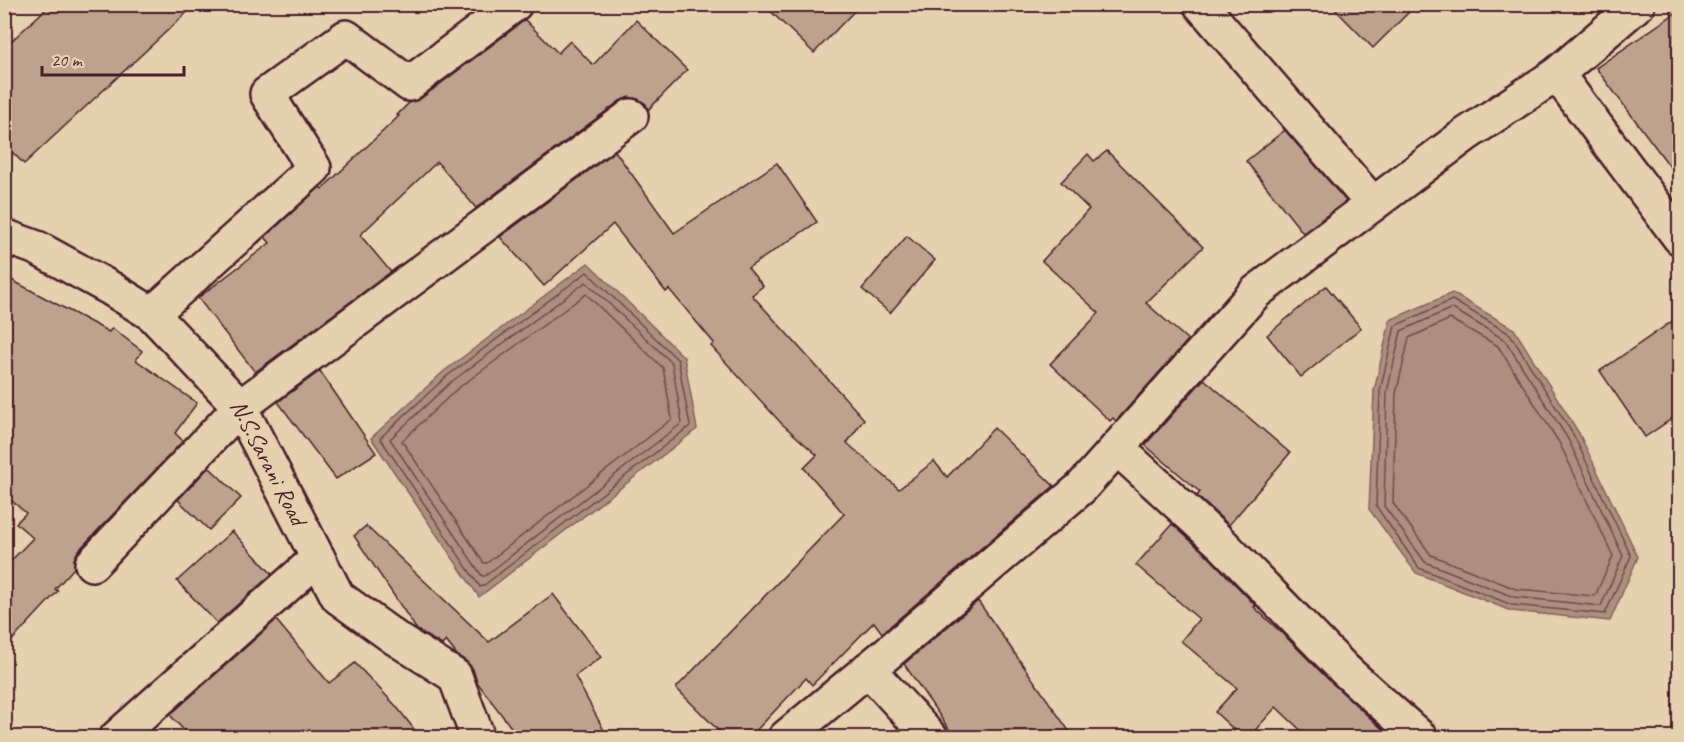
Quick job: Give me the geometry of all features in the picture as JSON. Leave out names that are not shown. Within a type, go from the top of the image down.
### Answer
[{"type":"street","points":[[152,314],[314,168],[267,94],[346,37],[410,84],[515,4]]},
{"type":"street","points":[[1200,4],[1373,204]]},
{"type":"street","points":[[785,738],[1082,488],[1256,292],[1465,135],[1557,74],[1626,8]]},
{"type":"street","points":[[1557,74],[1680,238]]},
{"type":"street","points":[[92,564],[240,407],[631,116]]},
{"type":"street","name":"N.S.Sarani Road","points":[[4,236],[37,248],[152,314],[240,407],[338,597],[395,638],[455,676],[478,738]]},
{"type":"street","points":[[1117,448],[1222,544],[1345,670],[1421,738]]},
{"type":"street","points":[[116,738],[318,558]]},
{"type":"street","points":[[868,669],[931,738]]},
{"type":"water","points":[[588,263],[684,357],[697,429],[479,597],[371,438],[443,372]]},
{"type":"water","points":[[1452,293],[1514,329],[1579,433],[1638,557],[1610,621],[1511,611],[1416,573],[1369,509],[1374,391],[1390,320]]},
{"type":"building","points":[[51,4],[196,4],[24,164],[4,144],[4,48]]},
{"type":"building","points":[[763,4],[861,4],[814,53]]},
{"type":"building","points":[[1330,4],[1417,4],[1373,48]]},
{"type":"building","points":[[1680,10],[1680,180],[1596,68]]},
{"type":"building","points":[[525,20],[558,53],[570,41],[593,65],[636,20],[687,70],[648,110],[646,104],[638,99],[629,97],[620,101],[476,208],[437,162],[360,235],[391,272],[255,372],[198,298],[270,243],[265,237],[320,187],[322,189],[399,116],[397,115],[409,103],[420,99]]},
{"type":"building","points":[[1285,130],[1346,201],[1303,233],[1246,161]]},
{"type":"building","points":[[615,151],[674,233],[777,163],[817,222],[748,268],[763,286],[752,295],[864,419],[847,443],[899,489],[934,461],[947,477],[994,428],[1054,486],[882,633],[874,622],[812,685],[806,678],[749,738],[726,738],[676,688],[844,514],[804,468],[817,455],[781,423],[711,346],[714,343],[669,289],[666,292],[613,224],[544,286],[500,237]]},
{"type":"building","points":[[1107,151],[1203,247],[1146,303],[1188,340],[1116,421],[1113,418],[1110,421],[1050,364],[1099,313],[1042,261],[1089,209],[1061,182],[1088,154],[1094,161]]},
{"type":"building","points":[[907,236],[935,260],[890,313],[862,289]]},
{"type":"building","points":[[4,276],[109,332],[112,328],[142,351],[136,360],[197,403],[175,433],[183,441],[78,551],[74,559],[74,568],[55,589],[58,591],[4,649],[4,568],[33,538],[16,523],[26,513],[4,494]]},
{"type":"building","points":[[1326,286],[1361,328],[1301,377],[1267,335]]},
{"type":"building","points":[[1680,316],[1680,413],[1645,437],[1600,371]]},
{"type":"building","points":[[320,371],[376,453],[336,479],[278,402]]},
{"type":"building","points":[[1204,379],[1290,453],[1229,525],[1197,496],[1200,492],[1145,445]]},
{"type":"building","points":[[209,467],[241,498],[209,530],[178,500]]},
{"type":"building","points":[[1172,524],[1209,557],[1256,606],[1254,607],[1332,683],[1392,738],[1309,738],[1276,707],[1248,738],[1243,738],[1215,712],[1237,688],[1181,641],[1199,619],[1136,565]]},
{"type":"building","points":[[366,526],[489,642],[553,594],[601,657],[575,676],[608,738],[519,738],[477,682],[473,669],[466,661],[457,655],[446,641],[442,645],[417,630],[354,536]]},
{"type":"building","points":[[232,531],[272,574],[217,623],[177,581]]},
{"type":"building","points":[[978,601],[1074,738],[955,738],[904,664]]},
{"type":"building","points":[[276,620],[329,683],[355,663],[396,706],[421,738],[191,738],[170,715]]}]
